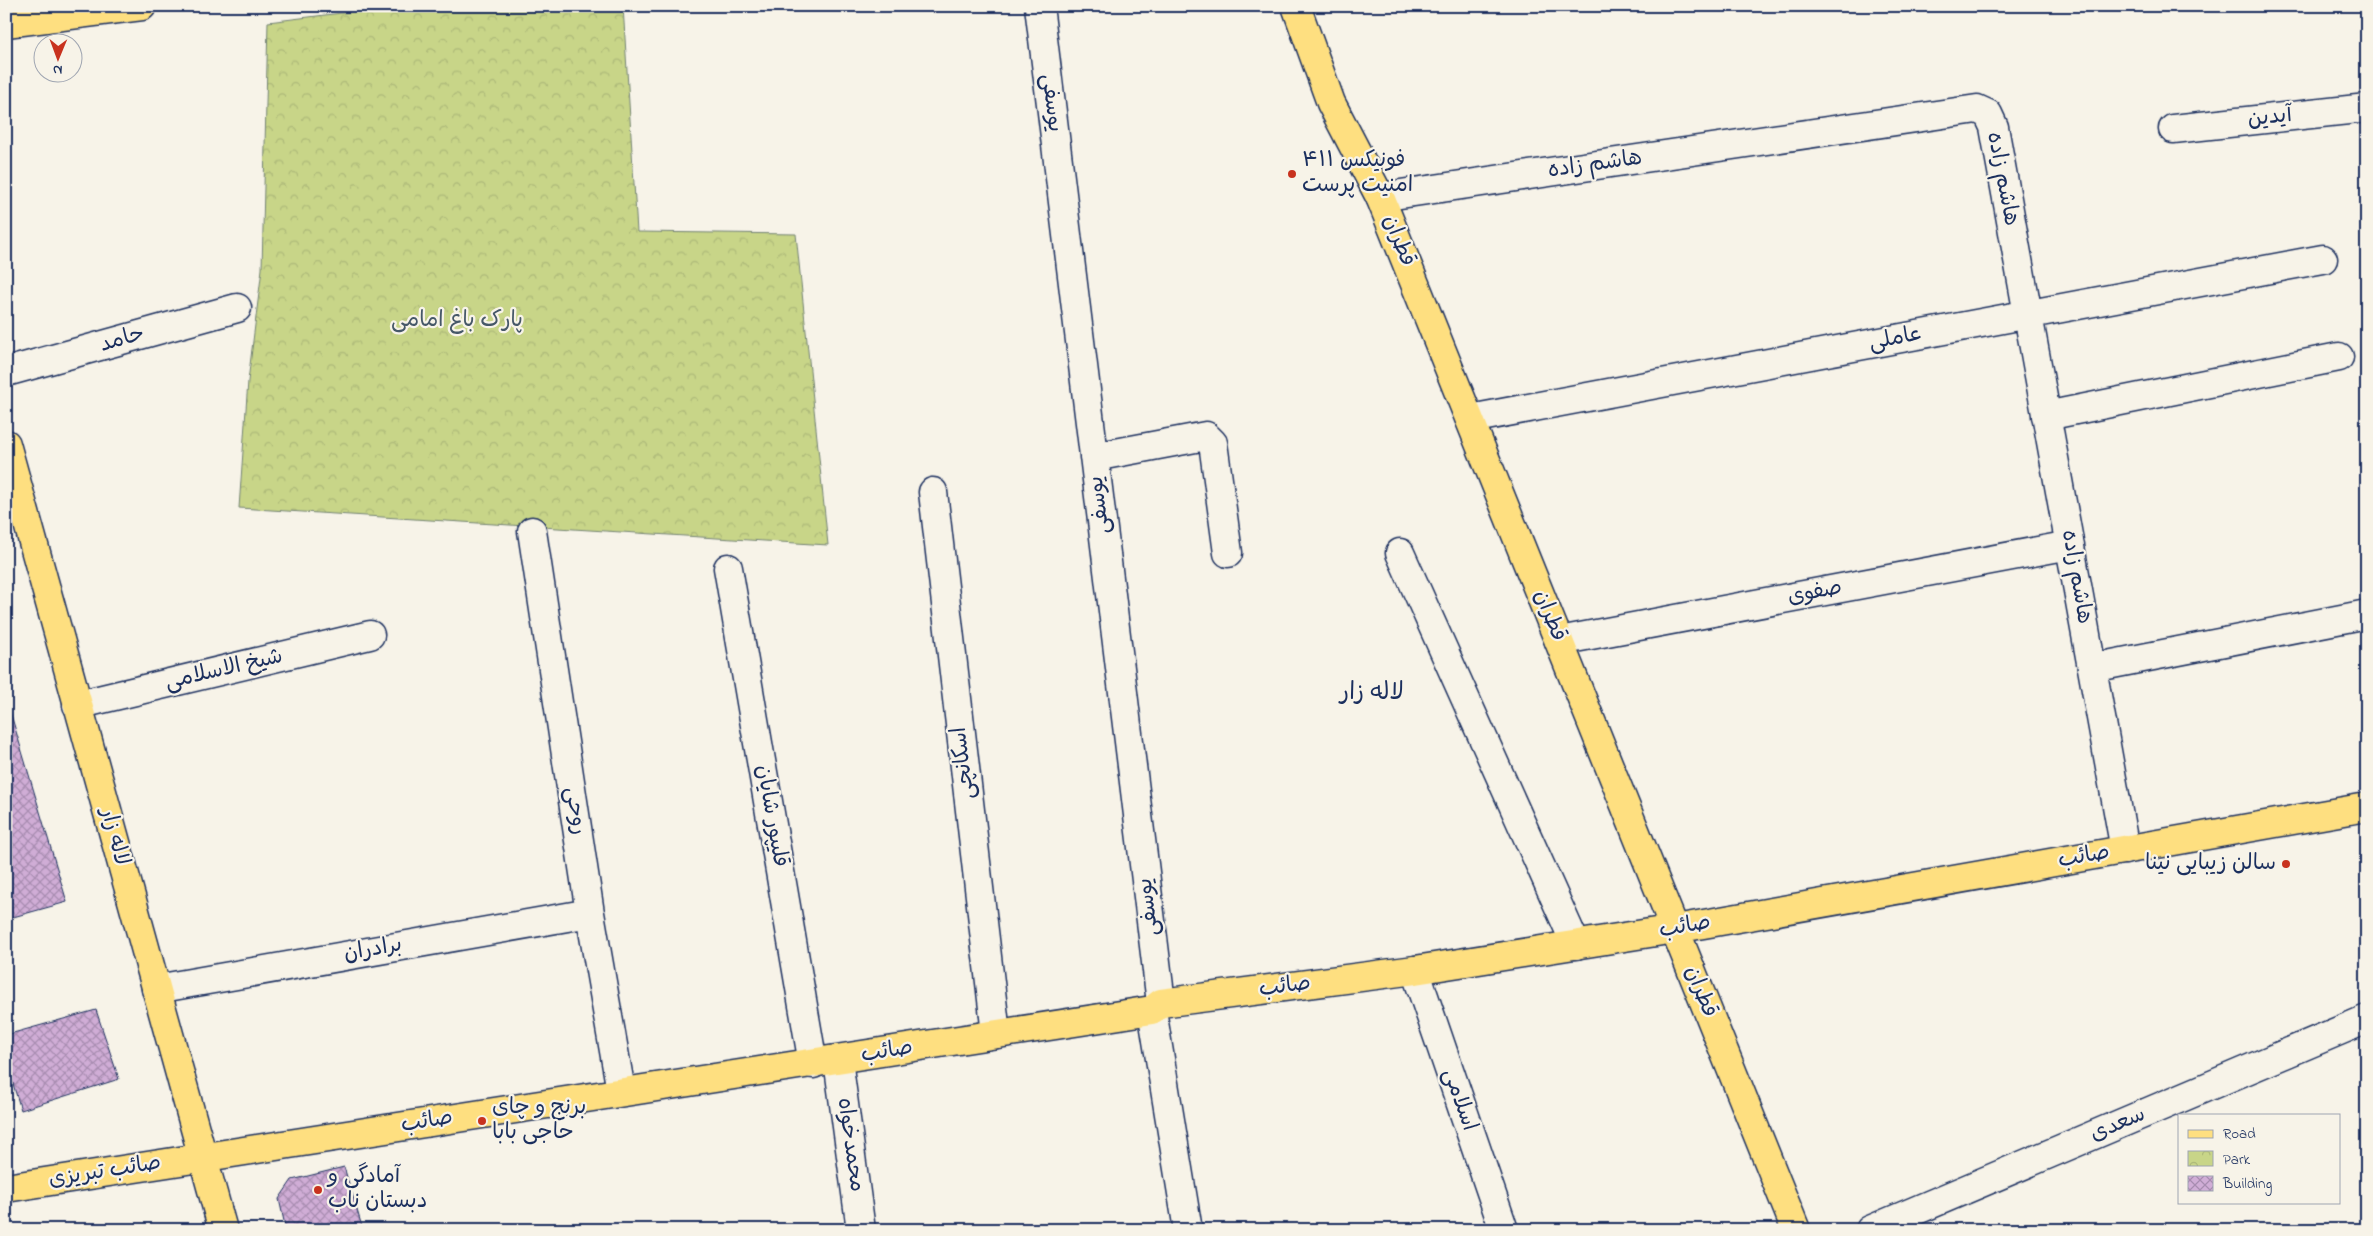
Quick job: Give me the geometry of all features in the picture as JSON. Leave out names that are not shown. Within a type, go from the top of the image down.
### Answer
[{"type":"main road","points":[[6,23],[142,6]]},
{"type":"main road","name":"قطران","points":[[1296,6],[1330,103],[1380,197],[1796,1230]]},
{"type":"main road","name":"لاله زار","points":[[6,444],[223,1230]]},
{"type":"main road","name":"صائب","points":[[203,1157],[621,1091],[826,1062],[1157,1007],[1414,970],[1675,929],[2367,807]]},
{"type":"main road","name":"صائب تبریزی","points":[[6,1188],[203,1157]]},
{"type":"street","name":"یوسفی","points":[[1039,6],[1094,457],[1157,1007],[1188,1230]]},
{"type":"street","name":"آیدین","points":[[2173,128],[2367,108]]},
{"type":"street","name":"هاشم زاده","points":[[1380,197],[1977,109],[1988,114],[1994,127],[2125,850]]},
{"type":"street","name":"عاملی","points":[[1470,419],[2323,259]]},
{"type":"street","name":"حامد","points":[[6,372],[237,308]]},
{"type":"street","points":[[2046,416],[2338,357]]},
{"type":"street","points":[[1094,457],[1206,436],[1213,443],[1228,553]]},
{"type":"street","name":"اسکانچی","points":[[933,492],[996,1034]]},
{"type":"street","name":"روحی","points":[[532,531],[590,914],[621,1091]]},
{"type":"street","name":"صفوی","points":[[1559,641],[2070,545]]},
{"type":"street","points":[[1400,553],[1576,945]]},
{"type":"street","name":"قلیپور شایان","points":[[728,568],[826,1062]]},
{"type":"street","points":[[2092,668],[2367,614]]},
{"type":"street","name":"شیخ الاسلامی","points":[[77,705],[370,635]]},
{"type":"street","name":"برادران","points":[[156,989],[590,914]]},
{"type":"street","name":"اسلامی","points":[[1414,970],[1504,1230]]},
{"type":"street","name":"سعدی","points":[[1870,1230],[2367,1019]]},
{"type":"street","name":"محمدخواه","points":[[826,1062],[861,1230]]},
{"type":"green space","name":"پارک باغ امامی","points":[[399,6],[623,6],[637,232],[796,234],[828,545],[239,508],[248,381],[262,269],[268,22]]},
{"type":"building","points":[[6,698],[67,902],[6,919]]},
{"type":"building","points":[[96,1010],[119,1079],[21,1110],[6,1061],[6,1035]]},
{"type":"building","name":"آمادگی و دبستان ناب","points":[[344,1167],[363,1230],[286,1230],[279,1199],[292,1180]]},
{"type":"place","name":"فونیکس ۴۱۱ امنیت پرست","points":[[1292,174]]},
{"type":"place","name":"سالن زیبایی نینا","points":[[2286,864]]},
{"type":"place","name":"برنج و چای حاجی بابا","points":[[482,1121]]},
{"type":"place","name":"آمادگی و دبستان ناب","points":[[318,1190]]},
{"type":"district","name":"لاله زار","points":[[1372,693]]}]
